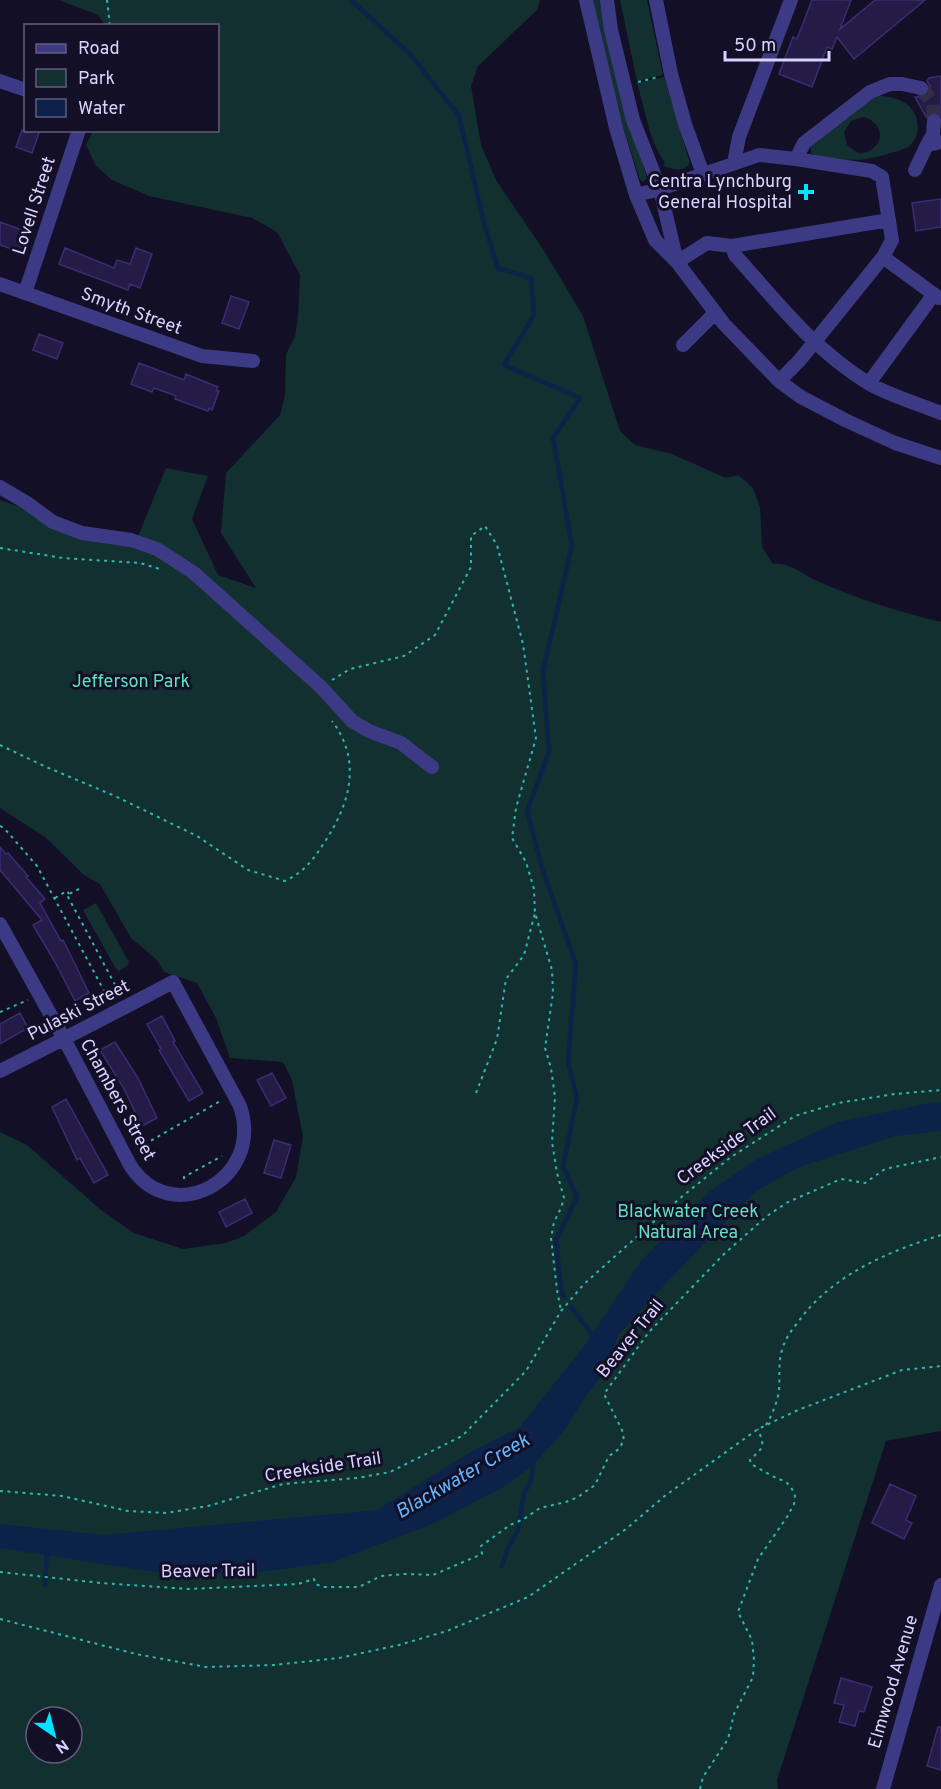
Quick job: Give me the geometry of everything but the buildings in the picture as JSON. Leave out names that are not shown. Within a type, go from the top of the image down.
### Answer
[{"type":"street","points":[[586,0],[616,128],[636,195],[655,240],[677,262],[723,324],[779,381],[801,397],[847,421],[895,443],[941,458]]},
{"type":"street","points":[[607,0],[611,30],[633,120],[660,189],[677,262]]},
{"type":"street","points":[[656,0],[671,74],[685,124],[703,174]]},
{"type":"street","points":[[734,163],[739,137],[790,0]]},
{"type":"street","points":[[0,81],[24,89]]},
{"type":"street","points":[[796,159],[804,143],[870,92],[890,84],[921,88]]},
{"type":"street","points":[[915,170],[934,143],[934,121]]},
{"type":"street","name":"Lovell Street","points":[[25,293],[78,132]]},
{"type":"street","points":[[636,195],[759,155],[872,171],[882,177],[892,240],[883,257],[779,381]]},
{"type":"street","points":[[677,262],[707,243],[732,246],[889,220]]},
{"type":"street","points":[[732,246],[735,255],[790,319],[814,342],[869,383],[941,412]]},
{"type":"street","points":[[869,383],[937,297],[883,257]]},
{"type":"street","name":"Smyth Street","points":[[0,284],[202,356],[253,361]]},
{"type":"street","points":[[683,345],[715,313]]},
{"type":"street","points":[[0,487],[53,522],[82,532],[131,540],[157,549],[194,573],[321,687],[352,721],[369,731],[401,743],[432,766]]},
{"type":"street","name":"Chambers Street","points":[[0,924],[136,1174],[152,1187],[172,1194],[193,1193],[222,1180],[237,1162],[245,1140],[244,1117],[240,1106],[173,982]]},
{"type":"street","name":"Pulaski Street","points":[[0,1071],[173,982]]},
{"type":"street","name":"Elmwood Avenue","points":[[883,1789],[941,1585]]},
{"type":"path","points":[[107,0],[110,24]]},
{"type":"path","points":[[635,82],[671,74]]},
{"type":"path","points":[[336,678],[350,669],[404,656],[435,635],[471,567],[471,536],[485,526],[497,545],[523,644],[536,738],[516,808],[512,838],[526,862],[534,889],[535,913],[552,970],[553,993],[545,1048],[551,1068],[555,1097],[552,1142],[564,1198],[554,1222],[551,1238],[561,1311]]},
{"type":"path","points":[[0,548],[63,558],[141,563],[167,571]]},
{"type":"path","points":[[0,745],[115,796],[180,828],[248,870],[285,881],[300,874],[318,852],[338,822],[347,799],[350,775],[345,748],[335,725],[328,717]]},
{"type":"path","points":[[0,826],[38,866],[110,1001]]},
{"type":"path","points":[[69,894],[79,889]]},
{"type":"path","points":[[55,898],[67,891],[69,894]]},
{"type":"path","points":[[69,894],[67,895],[121,996]]},
{"type":"path","points":[[476,1093],[497,1039],[506,979],[524,955],[535,913]]},
{"type":"path","points":[[0,1012],[30,998]]},
{"type":"path","name":"Creekside Trail","points":[[0,1491],[62,1496],[128,1510],[166,1513],[208,1506],[283,1484],[357,1478],[390,1472],[462,1436],[526,1371],[561,1311],[584,1284],[731,1156],[795,1116],[838,1102],[941,1090]]},
{"type":"path","points":[[137,1148],[224,1099]]},
{"type":"path","points":[[184,1184],[184,1177],[221,1156],[226,1160]]},
{"type":"path","name":"Beaver Trail","points":[[0,1572],[101,1584],[188,1589],[298,1584],[314,1579],[315,1584],[324,1587],[359,1587],[381,1576],[433,1575],[480,1556],[481,1546],[510,1525],[547,1505],[554,1506],[578,1497],[595,1485],[609,1456],[619,1449],[624,1440],[622,1430],[604,1394],[649,1332],[724,1254],[767,1216],[788,1202],[841,1179],[865,1183],[885,1169],[941,1157]]},
{"type":"path","points":[[766,1425],[775,1406],[778,1370],[786,1339],[809,1307],[847,1275],[894,1251],[941,1235]]},
{"type":"path","points":[[0,1619],[136,1654],[206,1666],[274,1665],[339,1658],[387,1648],[447,1631],[528,1597],[626,1529],[666,1495],[758,1429],[798,1410],[902,1370],[941,1366]]},
{"type":"path","points":[[700,1789],[703,1777],[728,1739],[734,1714],[753,1677],[752,1640],[738,1612],[758,1559],[794,1504],[794,1492],[786,1482],[751,1464],[750,1460],[764,1444],[758,1429]]},
{"type":"green space","points":[[59,0],[540,0],[537,10],[478,66],[471,86],[481,145],[497,182],[543,249],[583,316],[620,431],[635,445],[672,454],[726,478],[738,475],[753,488],[760,507],[762,547],[773,564],[788,566],[826,585],[875,603],[941,622],[941,1431],[886,1441],[777,1780],[778,1789],[0,1789],[0,1132],[27,1145],[101,1210],[134,1233],[183,1249],[226,1243],[244,1236],[276,1212],[296,1177],[303,1137],[292,1080],[283,1062],[230,1058],[216,1018],[197,983],[164,972],[157,960],[131,938],[100,884],[84,875],[45,837],[0,808],[0,500],[134,546],[166,468],[208,476],[192,519],[218,575],[256,588],[221,533],[226,473],[280,415],[285,395],[286,354],[295,337],[298,316],[300,275],[277,232],[252,218],[149,196],[112,180],[96,166],[86,145],[92,132],[219,132],[219,24],[104,24],[98,15]]},
{"type":"green space","points":[[593,0],[601,0],[625,108],[647,178],[643,182],[640,180],[618,110]]},
{"type":"green space","points":[[620,0],[647,0],[663,75],[637,81]]},
{"type":"green space","points":[[664,77],[689,160],[686,167],[680,169],[663,166],[665,163],[651,135],[637,83]]},
{"type":"green space","points":[[879,96],[896,99],[902,101],[914,112],[918,131],[908,147],[880,156],[854,160],[817,156],[811,153],[810,145],[870,99]],"holes":[[[864,117],[872,121],[880,131],[878,143],[867,152],[858,153],[847,145],[844,132],[851,121]]]},
{"type":"green space","points":[[96,903],[129,962],[119,971],[83,910]]},
{"type":"water","name":"Blackwater Creek","points":[[934,1102],[941,1103],[941,1131],[895,1136],[799,1167],[756,1191],[618,1335],[604,1373],[563,1432],[533,1465],[507,1485],[432,1524],[333,1562],[268,1571],[180,1576],[0,1548],[0,1524],[104,1535],[377,1510],[474,1450],[520,1427],[585,1345],[641,1261],[710,1191],[757,1159],[838,1122]]},
{"type":"waterway","points":[[351,0],[410,54],[459,116],[484,223],[498,268],[531,278],[534,315],[504,365],[580,398],[553,438],[572,546],[543,671],[549,752],[527,811],[543,871],[576,964],[568,1061],[577,1098],[563,1166],[577,1197],[556,1240],[561,1290],[564,1297]]},
{"type":"waterway","points":[[571,1307],[595,1338]]},
{"type":"waterway","name":"Blackwater Creek","points":[[502,1566],[508,1548],[518,1530],[524,1494],[531,1480],[533,1465],[531,1462]]},
{"type":"waterway","points":[[45,1585],[47,1549]]},
{"type":"tunnel","points":[[921,88],[933,103],[934,121]]},
{"type":"place","name":"Centra Lynchburg General Hospital","points":[[806,192]]},
{"type":"park label","name":"Jefferson Park","points":[[131,682]]},
{"type":"park label","name":"Blackwater Creek Natural Area","points":[[688,1222]]}]
